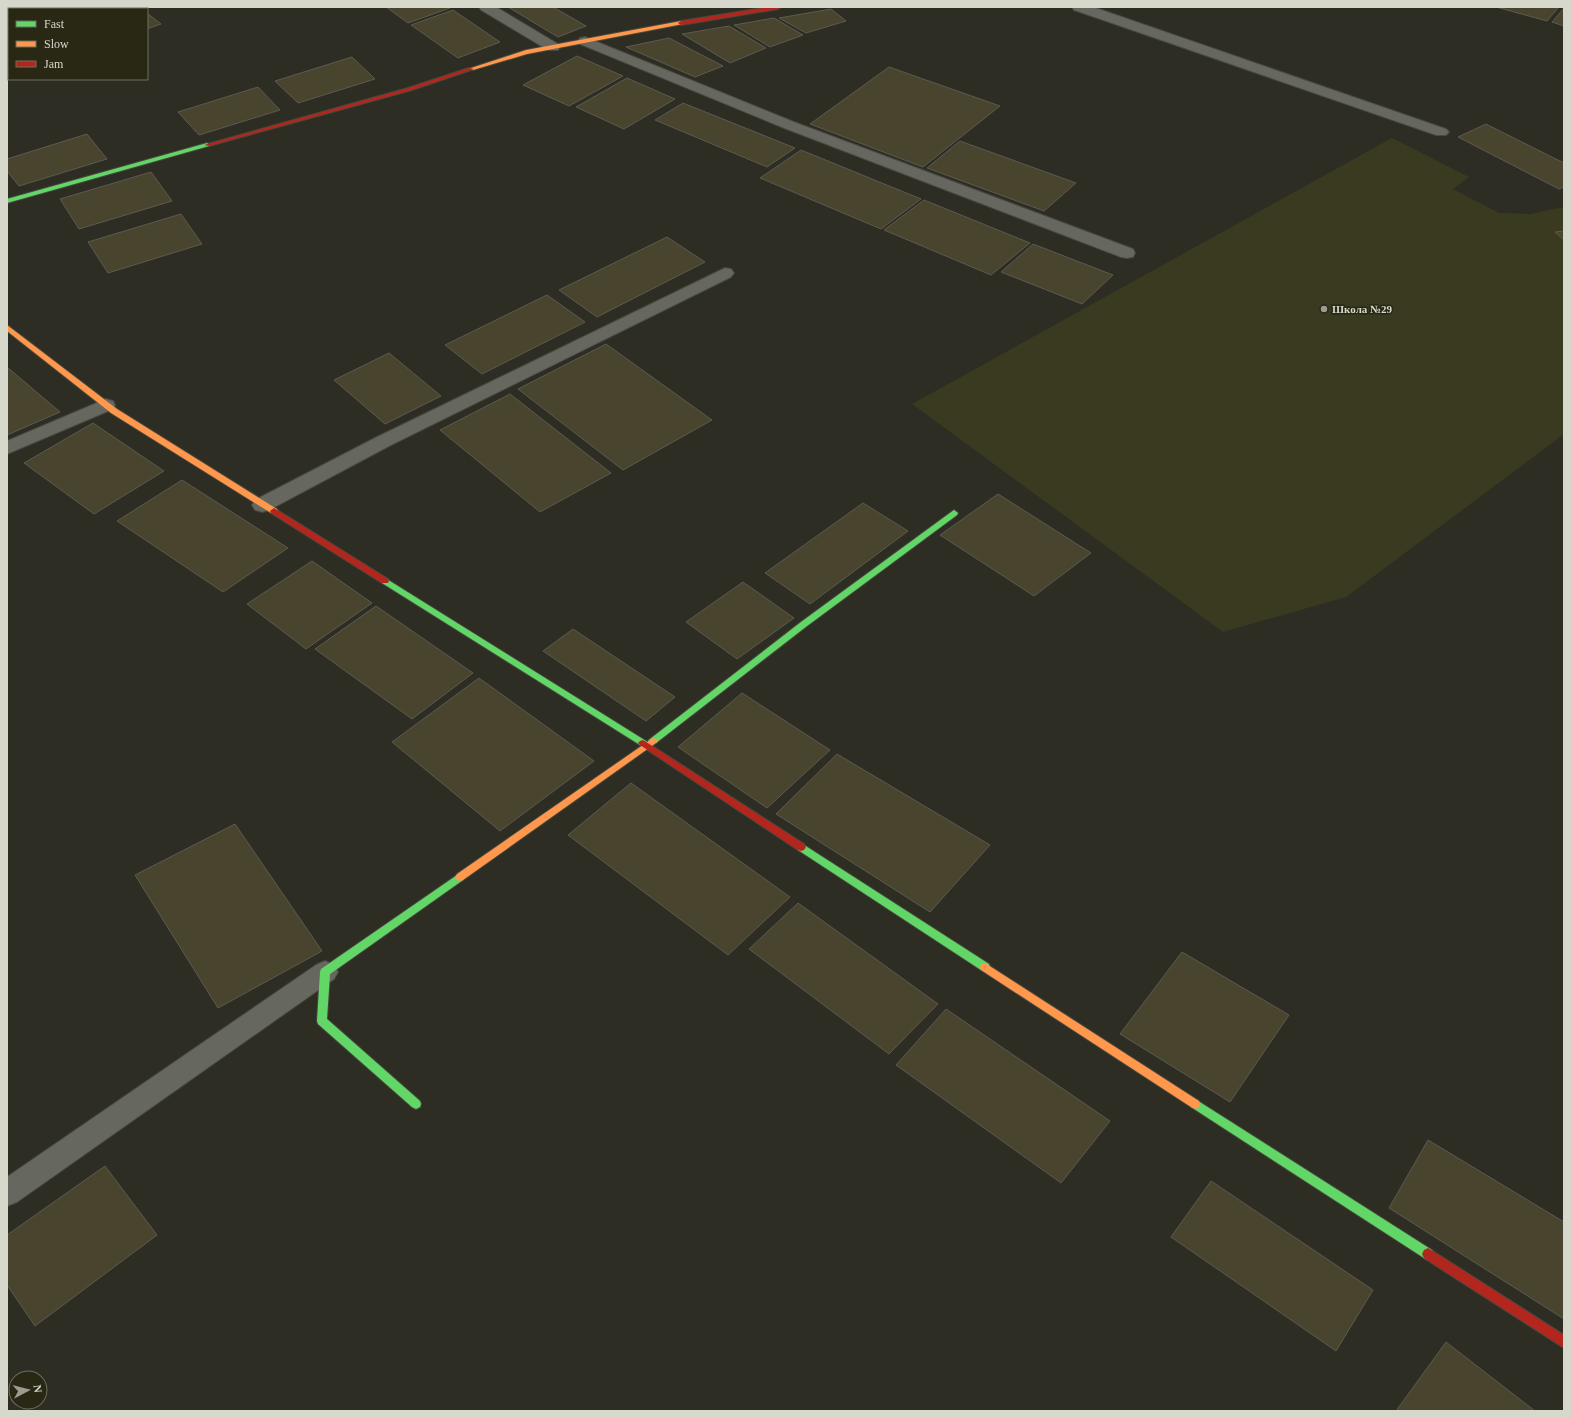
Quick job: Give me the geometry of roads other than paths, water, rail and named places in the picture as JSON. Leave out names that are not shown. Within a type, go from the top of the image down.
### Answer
[{"type":"street","points":[[486,7],[552,47]]},
{"type":"street","points":[[7,201],[410,89],[526,52],[778,7]]},
{"type":"street","points":[[1079,7],[1441,132]]},
{"type":"street","points":[[585,41],[789,125],[1127,253]]},
{"type":"street","points":[[262,505],[384,441],[725,273]]},
{"type":"street","points":[[7,327],[106,405],[262,505],[647,746],[1110,1050],[1564,1342]]},
{"type":"street","points":[[7,448],[106,405]]},
{"type":"street","points":[[7,1193],[647,746],[804,624],[954,513]]},
{"type":"street","points":[[325,972],[322,1021],[416,1104]]},
{"type":"place","name":"Школа №29","points":[[1324,309]]}]
